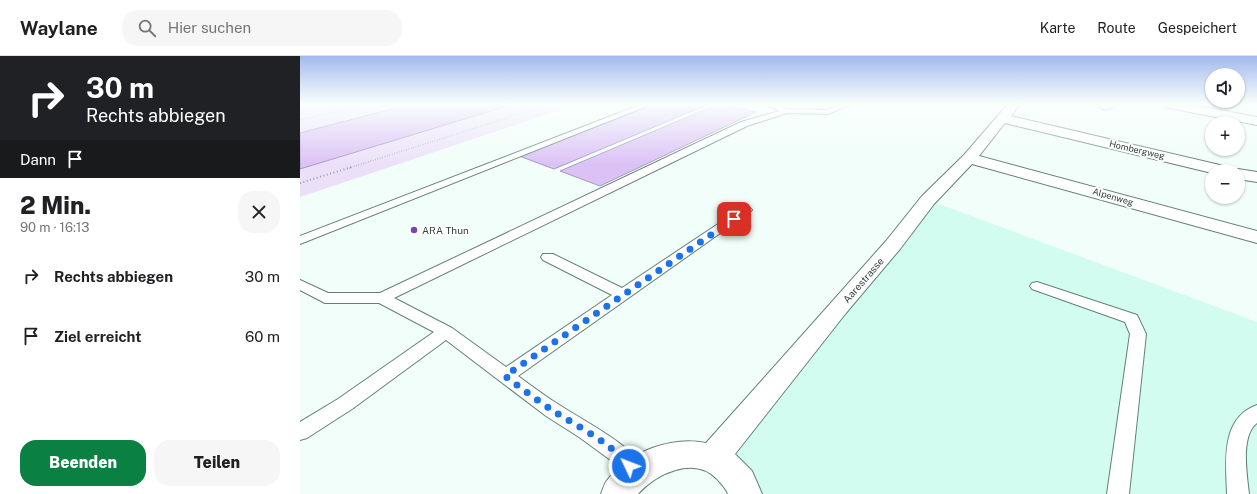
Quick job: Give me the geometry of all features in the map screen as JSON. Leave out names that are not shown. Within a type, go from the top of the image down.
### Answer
[{"type":"street","name":"Aarestrasse","points":[[713,458],[838,308],[893,246],[928,200],[969,158],[997,124]]},
{"type":"street","name":"Hombergweg","points":[[1029,124],[1205,166]]},
{"type":"street","name":"Alpenweg","points":[[969,158],[1257,237]]},
{"type":"street","points":[[1245,175],[1257,177]]},
{"type":"street","points":[[627,484],[655,462],[675,455],[695,455],[713,458],[731,470],[743,487],[745,494]]},
{"type":"lane","points":[[300,240],[596,124]]},
{"type":"lane","points":[[300,284],[325,298],[382,298],[743,124]]},
{"type":"lane","points":[[505,376],[746,210]]},
{"type":"lane","points":[[548,257],[624,295]]},
{"type":"lane","points":[[1037,286],[1131,319],[1138,334],[1118,494]]},
{"type":"lane","points":[[382,298],[446,332],[505,376],[623,458],[627,484]]},
{"type":"lane","points":[[300,432],[345,404],[446,332]]},
{"type":"lane","points":[[1238,494],[1236,442],[1243,426],[1257,413]]},
{"type":"path","points":[[300,183],[485,124]]},
{"type":"shaded area","points":[[300,124],[333,124],[300,133]]},
{"type":"shaded area","points":[[333,124],[447,124],[300,169],[300,133]]},
{"type":"shaded area","points":[[447,124],[517,124],[300,197],[300,169]]},
{"type":"shaded area","points":[[602,124],[660,124],[554,169],[519,156]]},
{"type":"shaded area","points":[[670,124],[730,124],[600,186],[560,171]]},
{"type":"shaded area","points":[[928,200],[1257,322],[1257,494],[745,494],[729,438]]},
{"type":"place","name":"ARA Thun","points":[[414,230]]},
{"type":"route","points":[[629,466],[623,458],[586,431],[553,411],[505,376],[734,219]]}]
